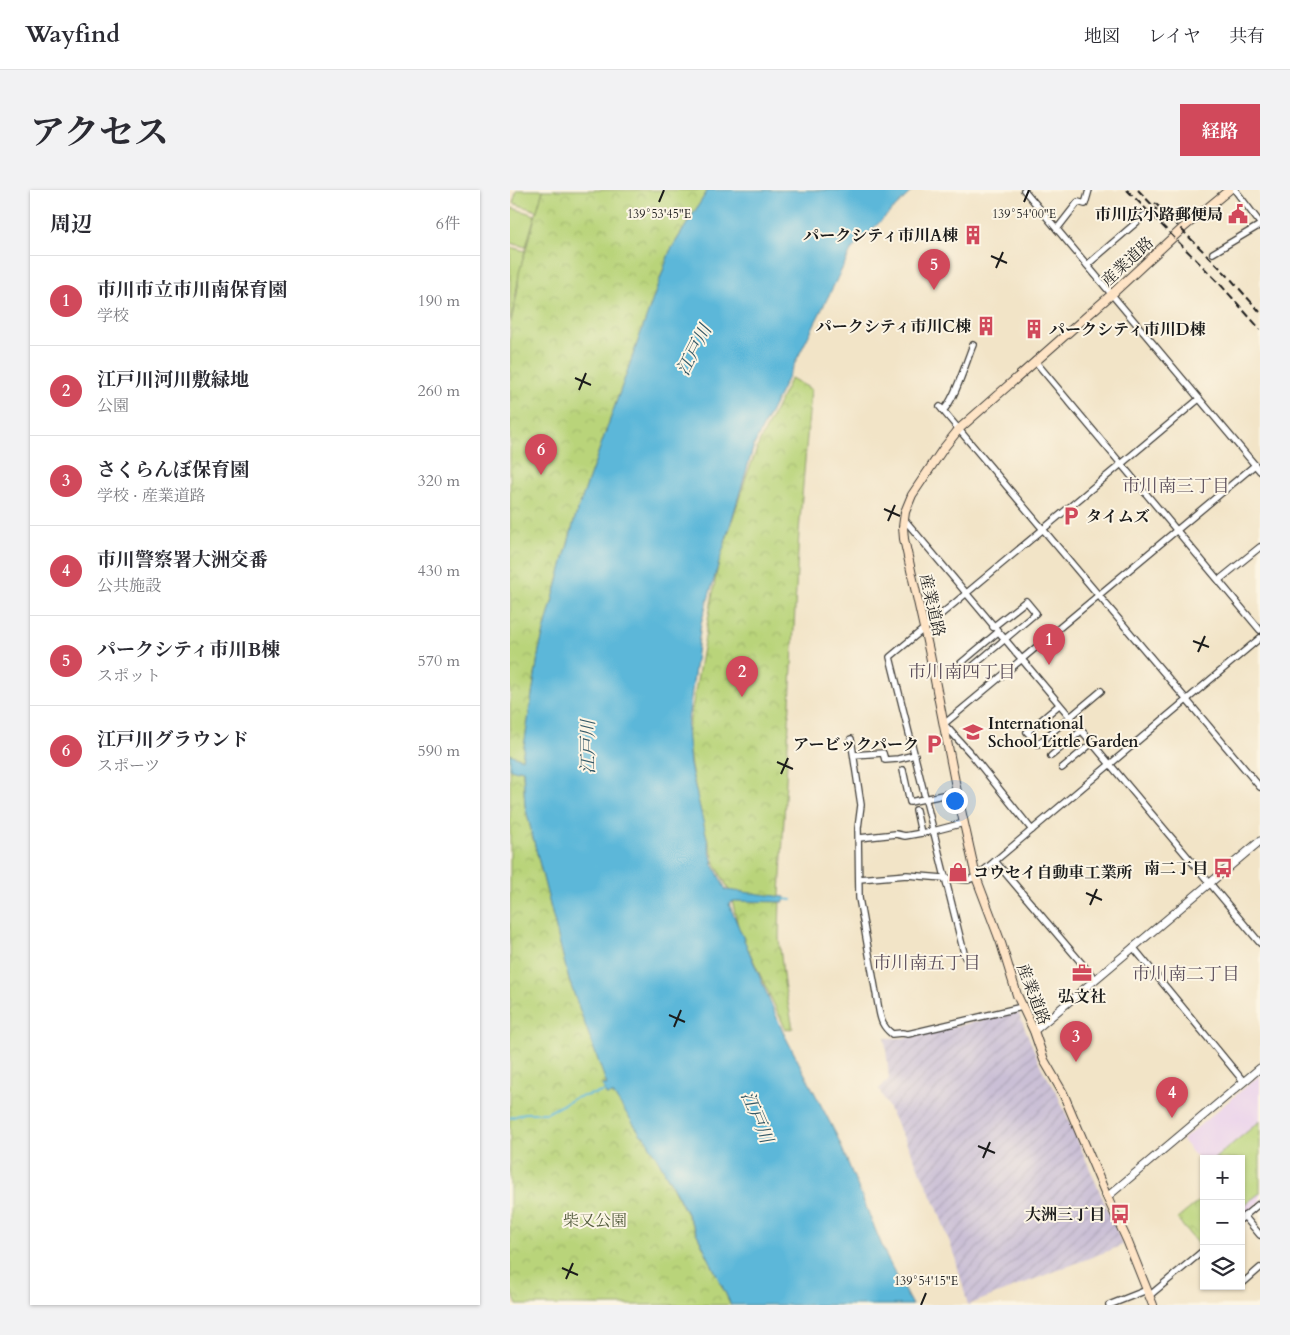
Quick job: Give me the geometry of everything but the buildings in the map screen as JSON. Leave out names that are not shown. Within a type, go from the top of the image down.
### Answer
[{"type":"main road","name":"産業道路","points":[[1153,1305],[1063,1093],[1044,1060],[1034,1031],[1017,995],[1001,943],[976,876],[957,792],[925,628],[904,539],[904,519],[912,495],[959,429],[1187,225],[1230,190]]},
{"type":"street","points":[[1024,190],[1260,471]]},
{"type":"street","points":[[1056,229],[1078,202],[1085,204],[1090,190]]},
{"type":"street","points":[[1213,253],[1260,224],[1234,190]]},
{"type":"street","points":[[1087,265],[1145,215]]},
{"type":"street","points":[[973,345],[946,408],[941,408],[1260,787]]},
{"type":"street","points":[[1035,362],[1260,630]]},
{"type":"street","points":[[965,957],[890,657],[1199,399]]},
{"type":"street","points":[[1032,830],[944,724],[1255,465]]},
{"type":"street","points":[[904,519],[1260,943]]},
{"type":"street","points":[[1219,580],[1260,547]]},
{"type":"street","points":[[973,666],[1036,613],[1026,601],[994,627]]},
{"type":"street","points":[[961,663],[998,632]]},
{"type":"street","points":[[859,879],[907,875],[968,880],[976,876],[1260,638]]},
{"type":"street","points":[[1059,705],[1027,732],[1038,744],[1101,692]]},
{"type":"street","points":[[1051,756],[1081,731]]},
{"type":"street","points":[[851,739],[861,805],[858,828],[859,898],[879,1010],[886,1029],[892,1034],[902,1032],[908,1034],[1022,1007]]},
{"type":"street","points":[[1062,768],[1092,743]]},
{"type":"street","points":[[854,755],[883,753],[885,760],[915,755]]},
{"type":"street","points":[[903,770],[910,802],[957,792]]},
{"type":"street","points":[[916,810],[921,833]]},
{"type":"street","points":[[859,838],[896,834],[905,836],[964,823]]},
{"type":"street","points":[[1034,1031],[1260,842]]},
{"type":"street","points":[[995,861],[1095,979]]},
{"type":"street","points":[[1133,947],[1244,1082]]},
{"type":"street","points":[[1106,1197],[1260,1068]]},
{"type":"street","points":[[1245,1216],[1260,1203]]},
{"type":"street","points":[[1245,1220],[1260,1235]]},
{"type":"street","points":[[1109,1305],[1148,1293],[1200,1253]]},
{"type":"street","points":[[1245,1281],[1260,1268]]},
{"type":"shaded area","points":[[1018,1012],[1042,1069],[1056,1091],[1123,1245],[968,1305],[955,1257],[937,1207],[879,1089],[889,1079],[885,1038],[905,1038]]},
{"type":"shaded area","points":[[1260,1075],[1260,1201],[1245,1214],[1245,1155],[1200,1155],[1200,1161],[1182,1140]]},
{"type":"green space","points":[[517,190],[543,190],[537,211],[513,203]]},
{"type":"green space","name":"柴又公園","points":[[543,190],[708,190],[670,251],[575,518],[539,650],[522,760],[525,806],[569,980],[608,1086],[603,1084],[606,1094],[613,1093],[644,1135],[698,1236],[731,1305],[517,1305],[510,1288],[510,326],[517,294],[519,273]]},
{"type":"green space","points":[[512,208],[535,215],[526,247],[510,243],[510,215]]},
{"type":"green space","points":[[510,247],[525,251],[510,326]]},
{"type":"green space","points":[[791,378],[811,389],[799,532],[780,895],[779,938],[784,983],[793,1028],[786,1030],[739,930],[730,892],[716,866],[698,800],[687,736],[718,565],[746,477],[760,441]]},
{"type":"green space","points":[[1260,1121],[1260,1193],[1245,1204],[1245,1155],[1219,1155]]},
{"type":"green space","points":[[1200,1200],[1200,1247],[1177,1219]]},
{"type":"water","name":"江戸川","points":[[708,190],[913,190],[852,249],[754,445],[701,623],[687,728],[690,765],[713,864],[726,890],[785,897],[784,902],[734,901],[729,904],[783,1032],[837,1136],[887,1258],[912,1305],[731,1305],[679,1198],[656,1156],[644,1136],[642,1136],[613,1094],[606,1095],[602,1084],[607,1085],[569,980],[525,806],[523,770],[510,769],[510,754],[522,759],[539,650],[575,518],[670,251]]},
{"type":"waterway","points":[[782,899],[792,900]]},
{"type":"waterway","points":[[510,1118],[525,1113],[547,1113],[575,1098],[607,1091]]},
{"type":"railway","points":[[1127,190],[1220,284],[1260,329]]},
{"type":"railway","points":[[1138,190],[1157,210]]},
{"type":"railway","points":[[1155,203],[1229,277],[1260,312]]},
{"type":"place","name":"市川広小路郵便局","points":[[1238,214]]},
{"type":"place","name":"パークシティ市川A棟","points":[[973,235]]},
{"type":"place","name":"パークシティ市川B棟","points":[[934,290]]},
{"type":"place","name":"パークシティ市川C棟","points":[[986,326]]},
{"type":"place","name":"パークシティ市川D棟","points":[[1034,329]]},
{"type":"place","name":"江戸川グラウンド","points":[[541,475]]},
{"type":"place","name":"タイムズ","points":[[1071,516]]},
{"type":"place","name":"市川市立市川南保育園","points":[[1049,665]]},
{"type":"place","name":"江戸川河川敷緑地","points":[[742,697]]},
{"type":"place","name":"International School Little Garden","points":[[973,732]]},
{"type":"place","name":"アービックパーク","points":[[934,744]]},
{"type":"place","name":"南二丁目","points":[[1223,868]]},
{"type":"place","name":"コウセイ自動車工業所","points":[[958,872]]},
{"type":"place","name":"弘文社","points":[[1082,973]]},
{"type":"place","name":"さくらんぼ保育園","points":[[1076,1062]]},
{"type":"place","name":"市川警察署大洲交番","points":[[1172,1118]]},
{"type":"place","name":"大洲三丁目","points":[[1120,1214]]},
{"type":"district","name":"市川南三丁目","points":[[1176,486]]},
{"type":"district","name":"市川南四丁目","points":[[962,672]]},
{"type":"district","name":"市川南五丁目","points":[[927,963]]},
{"type":"district","name":"市川南二丁目","points":[[1186,974]]}]
